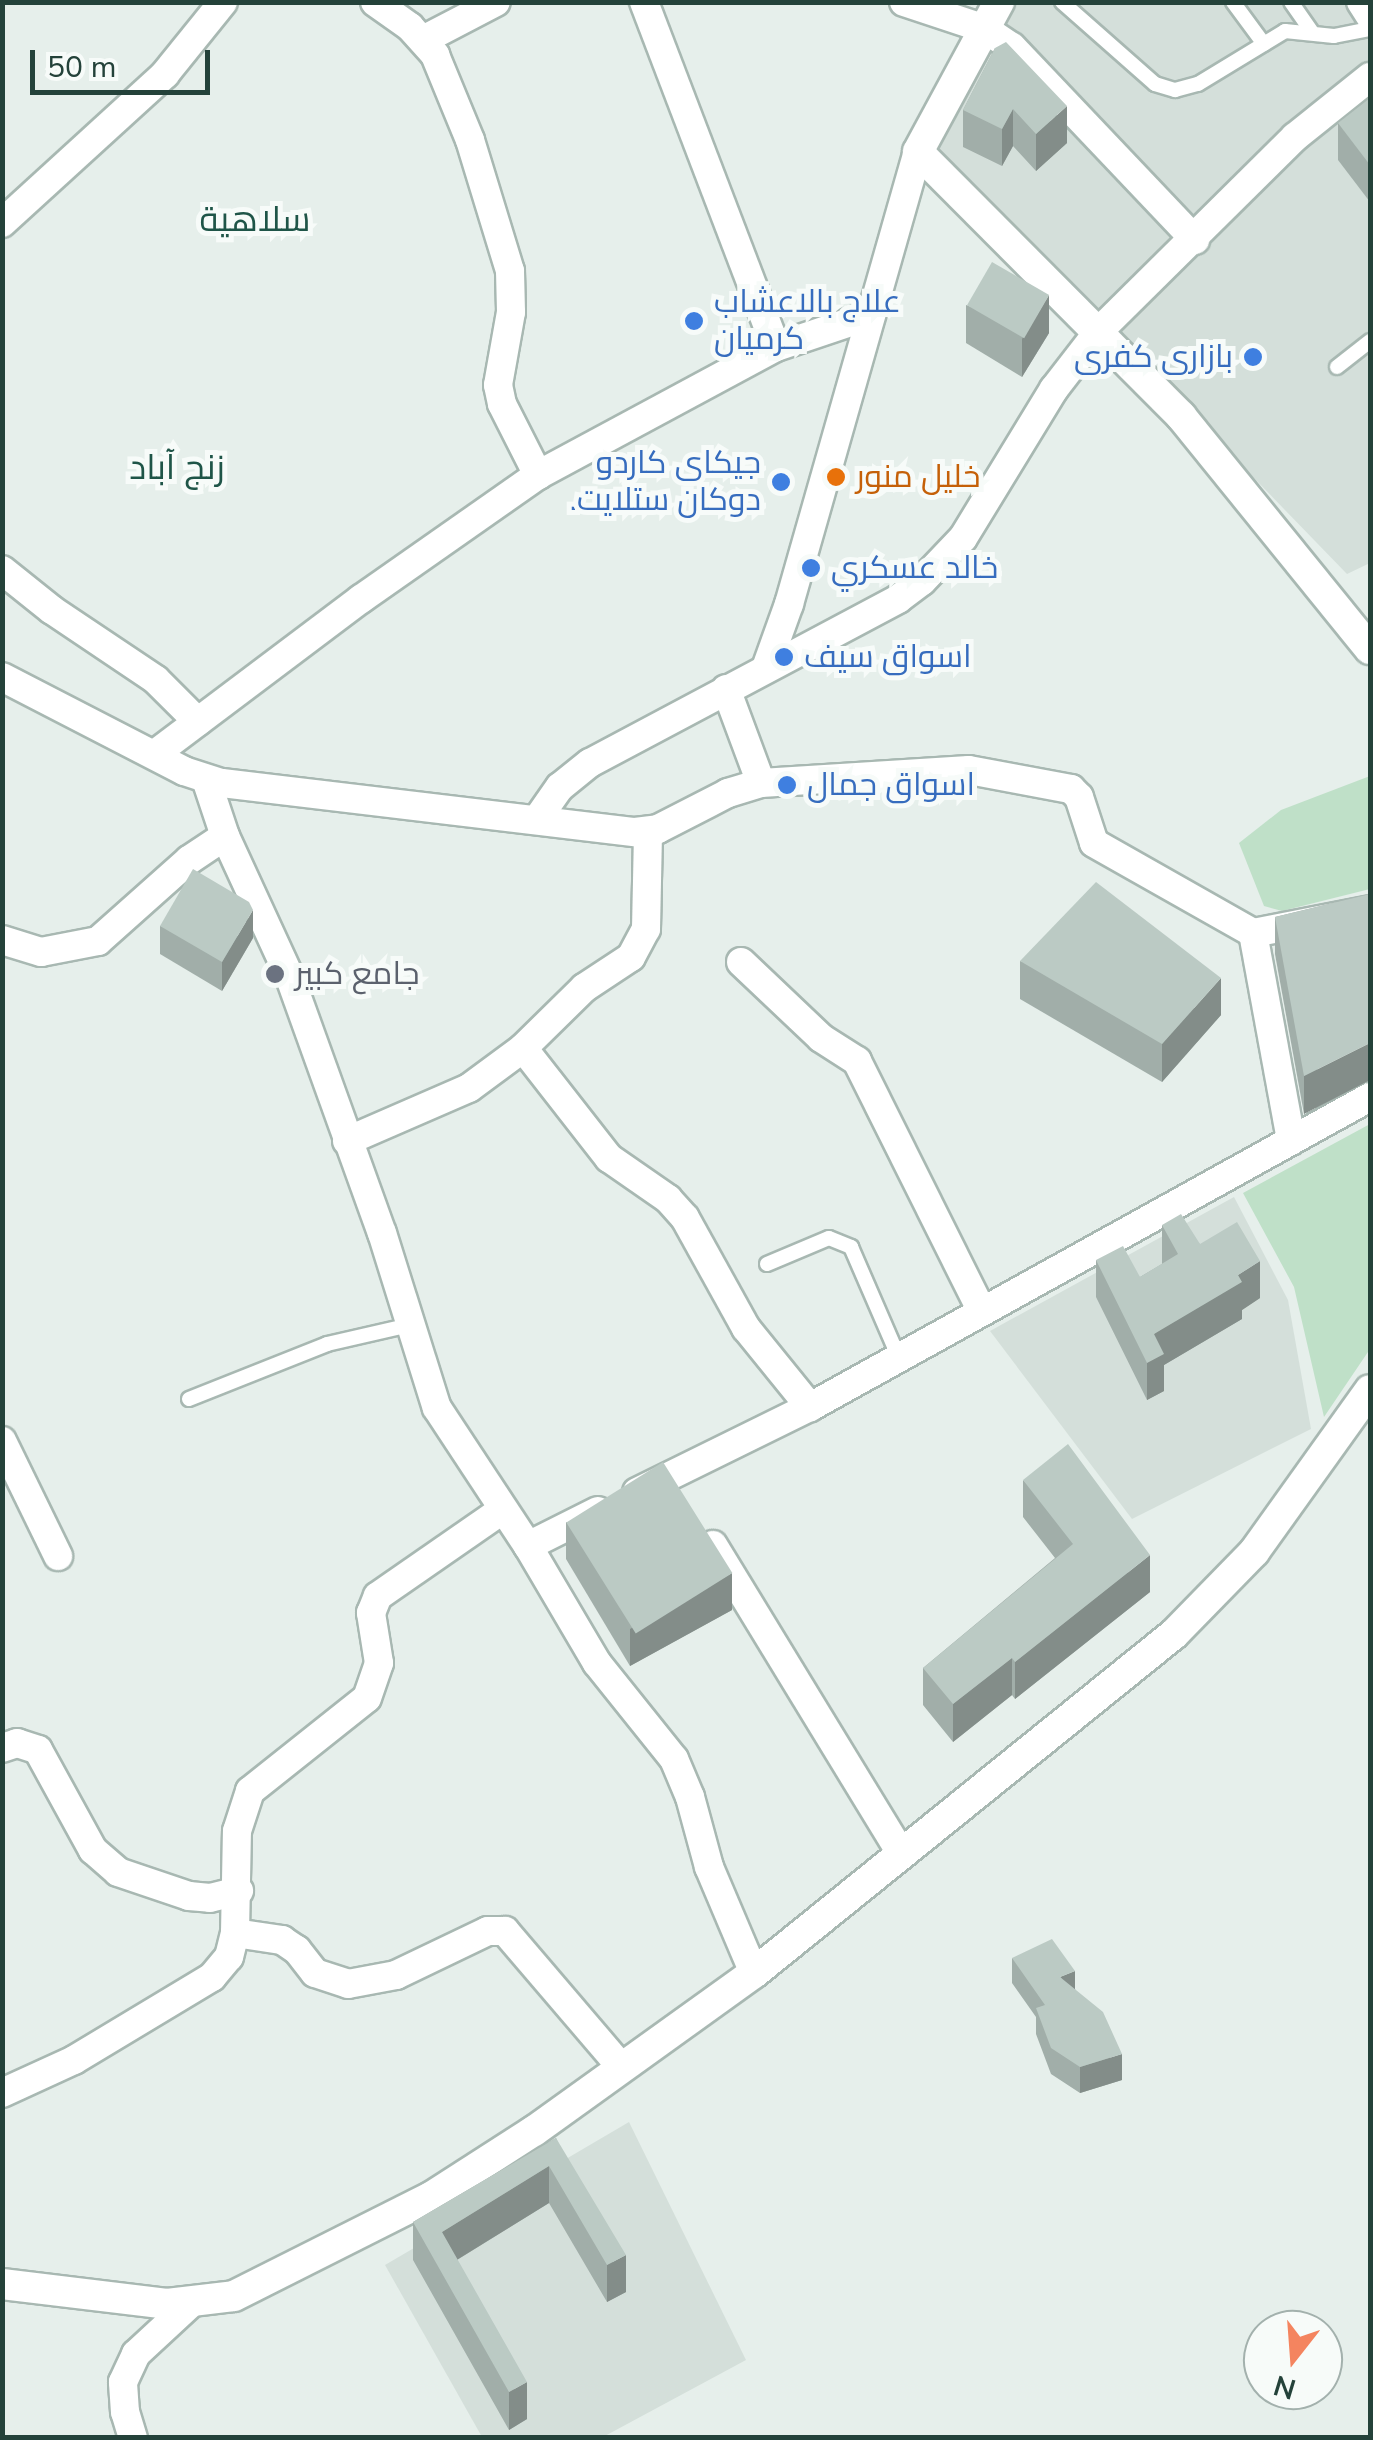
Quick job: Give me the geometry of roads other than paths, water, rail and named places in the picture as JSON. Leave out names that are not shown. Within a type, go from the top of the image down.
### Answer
[{"type":"street","points":[[2,223],[165,74],[224,2]]},
{"type":"street","points":[[375,2],[423,40],[443,72],[501,231],[512,292],[498,385],[508,420],[538,476]]},
{"type":"street","points":[[423,40],[496,2]]},
{"type":"street","points":[[644,2],[776,347]]},
{"type":"street","points":[[904,2],[992,16],[1024,59],[1195,240]]},
{"type":"street","points":[[1361,2],[1370,16]]},
{"type":"street","points":[[766,668],[789,604],[918,152],[992,16]]},
{"type":"street","points":[[538,818],[574,774],[898,599],[944,561],[980,513],[1054,389],[1098,332],[1295,137],[1370,77]]},
{"type":"street","points":[[918,152],[1220,461],[1370,650]]},
{"type":"street","points":[[155,754],[360,599],[538,476],[776,347],[871,315]]},
{"type":"street","points":[[2,570],[52,610],[156,680],[198,722]]},
{"type":"street","points":[[2,677],[206,779],[648,832],[728,793],[761,783],[955,769],[1065,787],[1079,797],[1094,844],[1253,932],[1370,910]]},
{"type":"street","points":[[726,689],[761,783]]},
{"type":"street","points":[[206,779],[225,836],[289,975],[382,1234],[438,1408],[528,1546],[597,1663],[678,1768],[708,1867],[754,1974]]},
{"type":"street","points":[[346,1141],[450,1098],[523,1048],[562,1006],[638,948],[647,919],[648,832]]},
{"type":"street","points":[[2,940],[42,952],[98,941],[200,851],[225,836]]},
{"type":"street","points":[[1253,932],[1291,1142]]},
{"type":"street","points":[[741,962],[814,1032],[857,1060],[982,1312]]},
{"type":"street","points":[[523,1048],[609,1158],[668,1199],[686,1218],[746,1328],[810,1406]]},
{"type":"street","points":[[528,1546],[676,1483],[1370,1097]]},
{"type":"street","points":[[2,2284],[190,2304],[256,2288],[431,2197],[754,1974],[1130,1670],[1215,1594],[1289,1508],[1370,1390]]},
{"type":"street","points":[[2,1441],[58,1556]]},
{"type":"street","points":[[2,2092],[74,2060],[212,1978],[229,1957],[235,1933],[238,1817],[250,1792],[358,1707],[373,1687],[379,1663],[371,1613],[378,1596],[502,1510]]},
{"type":"street","points":[[700,1524],[901,1852]]},
{"type":"street","points":[[2,1748],[17,1743],[38,1750],[93,1850],[118,1872],[189,1896],[210,1898],[239,1891]]},
{"type":"street","points":[[235,1933],[282,1940],[315,1973],[348,1984],[396,1976],[488,1931],[504,1931],[622,2068]]},
{"type":"street","points":[[133,2438],[124,2412],[123,2382],[136,2354],[190,2304]]},
{"type":"lane","points":[[1062,2],[1155,84],[1175,90],[1198,84],[1284,31],[1334,36],[1370,30]]},
{"type":"lane","points":[[1233,2],[1264,44]]},
{"type":"lane","points":[[1290,2],[1310,31]]},
{"type":"lane","points":[[1337,367],[1370,341]]},
{"type":"lane","points":[[767,1264],[829,1238],[851,1246],[899,1358]]},
{"type":"lane","points":[[190,1399],[327,1344],[410,1325]]},
{"type":"place","name":"علاج بالاعشاب كرميان","points":[[694,321]]},
{"type":"place","name":"بازاری کفری","points":[[1253,357]]},
{"type":"place","name":"خلیل منور","points":[[836,477]]},
{"type":"place","name":"جیکای کاردو .دوکان ستلایت","points":[[781,482]]},
{"type":"place","name":"خالد عسکري","points":[[811,568]]},
{"type":"place","name":"اسواق سيف","points":[[784,657]]},
{"type":"place","name":"اسواق جمال","points":[[787,785]]},
{"type":"place","name":"جامع كبير","points":[[275,974]]},
{"type":"district","name":"سلاهية","points":[[255,220]]},
{"type":"district","name":"زنج آباد","points":[[177,468]]}]
